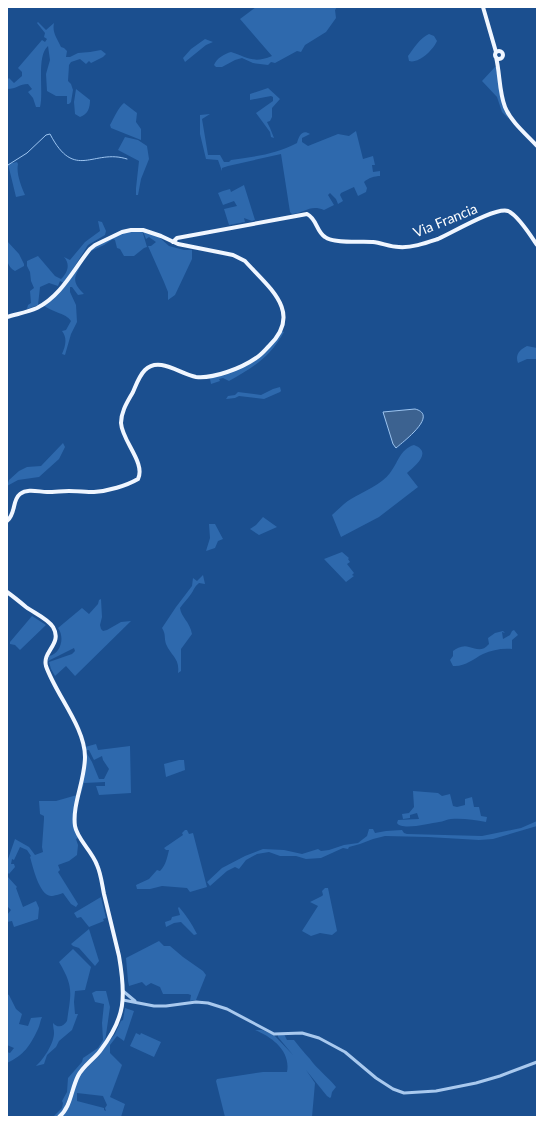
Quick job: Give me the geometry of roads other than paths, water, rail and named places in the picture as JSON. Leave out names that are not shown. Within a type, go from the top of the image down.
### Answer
[{"type":"main road","points":[[484,7],[498,51],[502,97],[505,107],[511,117],[537,146]]},
{"type":"main road","points":[[498,51],[504,54],[498,58]]},
{"type":"main road","name":"Via Francia","points":[[173,242],[177,238],[306,214],[312,217],[323,236],[326,238],[338,241],[375,242],[392,247],[408,247],[439,238],[493,212],[504,210],[513,214],[537,245]]},
{"type":"main road","points":[[7,317],[37,307],[51,298],[60,291],[90,249],[115,235],[130,230],[143,230],[178,244],[233,254],[245,261],[276,295],[282,304],[285,313],[281,330],[273,342],[256,358],[235,369],[224,373],[196,377],[161,365],[148,368],[141,375],[124,409],[122,419],[123,431],[140,470],[138,479],[126,485],[93,492],[47,492],[29,490],[18,496],[13,513],[7,521]]},
{"type":"main road","points":[[7,592],[48,622],[55,631],[55,641],[46,657],[46,664],[58,693],[70,712],[79,732],[85,751],[83,779],[75,809],[75,825],[78,836],[91,852],[99,870],[119,956],[123,991],[121,1012],[116,1028],[100,1051],[82,1068],[67,1107],[59,1117]]},
{"type":"street","points":[[123,991],[130,998],[139,1003]]},
{"type":"street","points":[[123,1000],[154,1006],[196,1002],[208,1003],[227,1009],[274,1034],[302,1034],[319,1038],[345,1052],[376,1078],[392,1089],[404,1093],[436,1091],[464,1085],[497,1077],[537,1062]]},
{"type":"waterway","points":[[8,165],[27,153],[46,135],[50,134],[59,148],[68,157],[76,160],[104,157],[127,159]]}]
